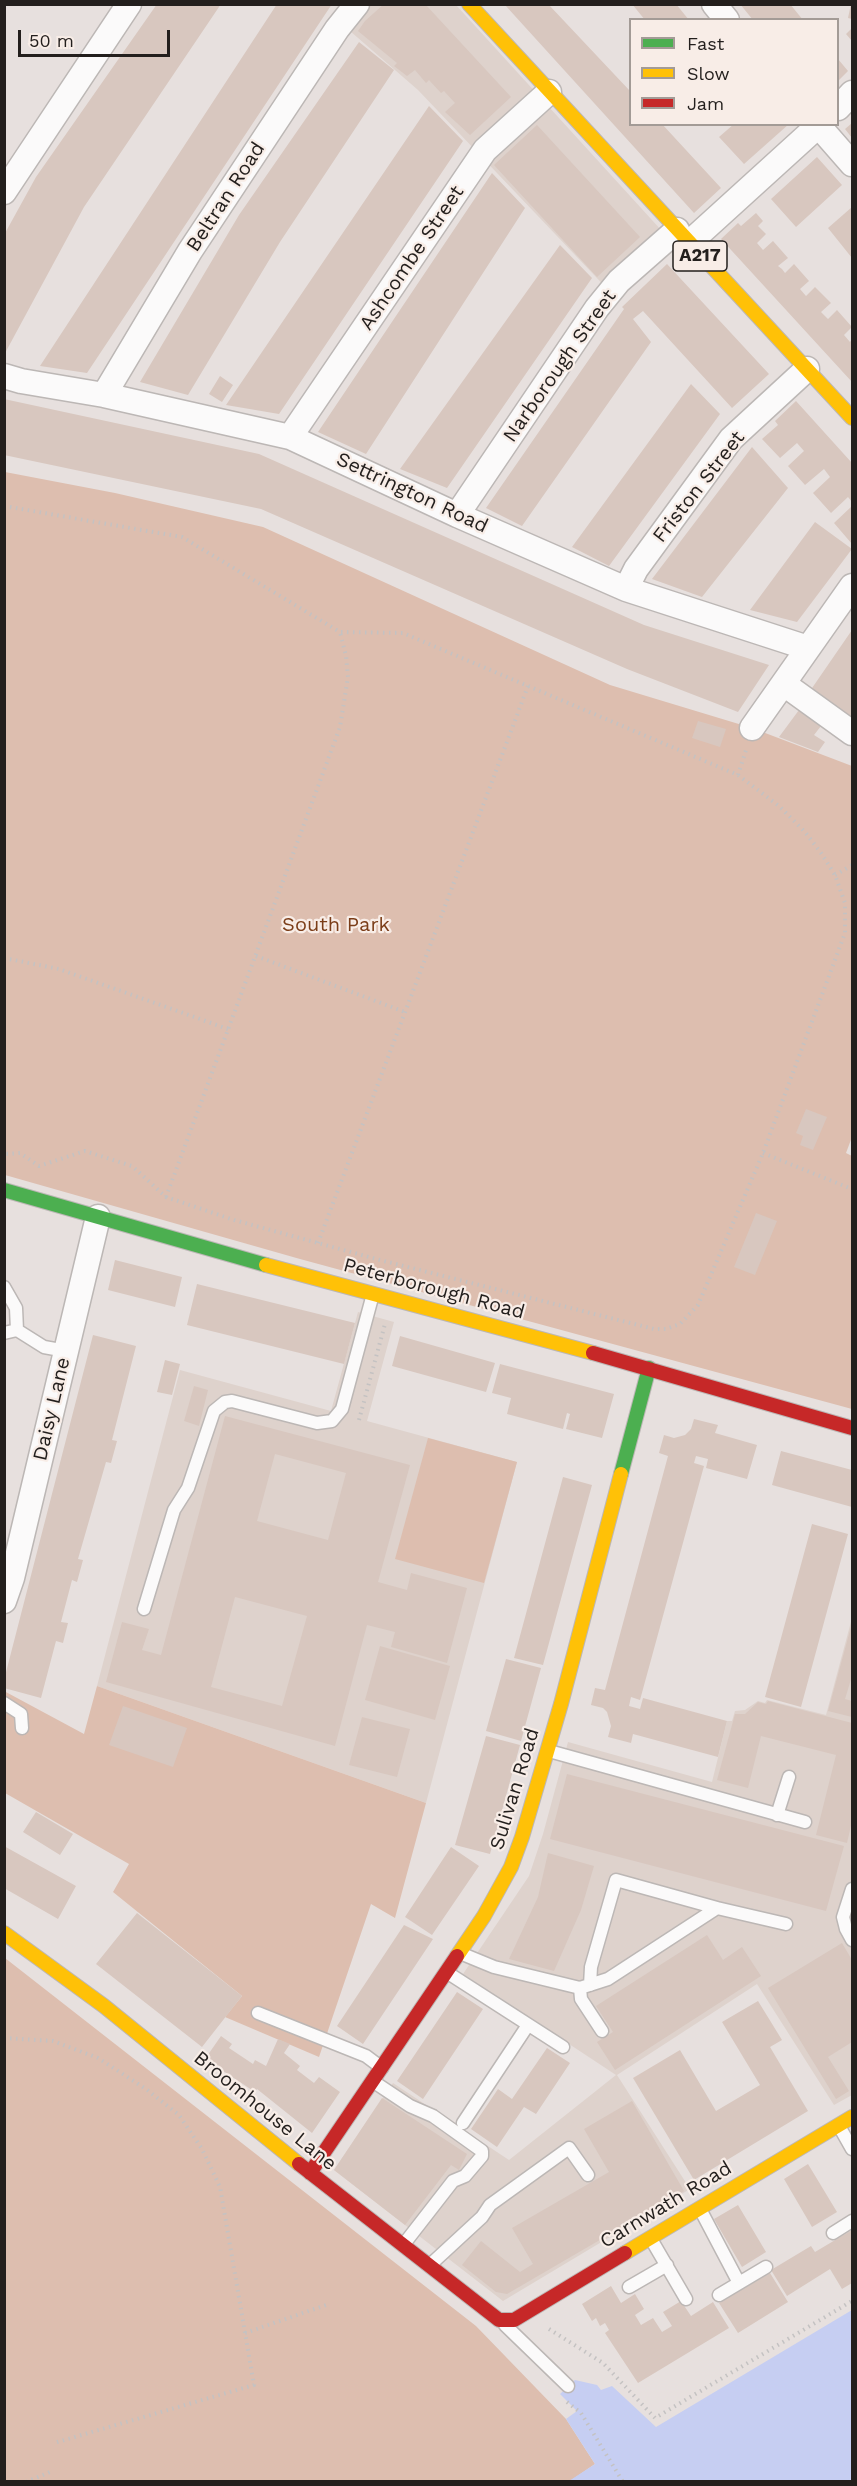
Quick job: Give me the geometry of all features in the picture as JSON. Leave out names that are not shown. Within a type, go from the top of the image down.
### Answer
[{"type":"street","points":[[4,192],[129,4]]},
{"type":"street","name":"Beltran Road","points":[[104,395],[196,242],[337,29],[357,4]]},
{"type":"street","name":"A217","points":[[469,4],[852,418]]},
{"type":"street","points":[[714,4],[725,18]]},
{"type":"street","name":"Ashcombe Street","points":[[290,437],[485,150],[549,92]]},
{"type":"street","points":[[839,106],[852,93]]},
{"type":"street","name":"Narborough Street","points":[[457,515],[597,308],[619,281],[683,236],[817,126]]},
{"type":"street","points":[[819,126],[852,164]]},
{"type":"street","name":"Friston Street","points":[[626,589],[636,570],[731,440],[807,369]]},
{"type":"street","name":"Settrington Road","points":[[4,376],[104,395],[290,437],[457,515],[626,589],[808,648]]},
{"type":"street","points":[[752,728],[852,586]]},
{"type":"street","points":[[784,684],[852,733]]},
{"type":"street","name":"Peterborough Road","points":[[4,1190],[220,1253],[649,1368],[852,1428]]},
{"type":"street","name":"Daisy Lane","points":[[4,1601],[12,1578],[98,1217]]},
{"type":"street","name":"Sulivan Road","points":[[310,2173],[460,1953],[484,1916],[511,1866],[548,1751],[649,1368]]},
{"type":"street","name":"Broomhouse Lane","points":[[4,1933],[104,2006],[310,2173],[499,2320]]},
{"type":"street","name":"Carnwath Road","points":[[499,2320],[514,2320],[852,2117]]},
{"type":"lane","points":[[4,1287],[16,1308],[17,1330]]},
{"type":"lane","points":[[144,1609],[174,1510],[188,1488],[214,1411],[225,1402],[232,1401],[317,1423],[332,1421],[342,1409],[373,1293]]},
{"type":"lane","points":[[4,1333],[17,1330],[45,1347],[66,1351]]},
{"type":"lane","points":[[4,1703],[21,1714],[22,1728]]},
{"type":"lane","points":[[548,1751],[805,1822]]},
{"type":"lane","points":[[777,1815],[789,1777]]},
{"type":"lane","points":[[602,2031],[581,1999],[616,1880],[786,1924]]},
{"type":"lane","points":[[852,1889],[843,1917],[852,1941]]},
{"type":"lane","points":[[460,1953],[494,1967],[585,1986],[608,1979],[717,1908]]},
{"type":"lane","points":[[447,1972],[563,2048]]},
{"type":"lane","points":[[258,2013],[366,2056],[382,2068]]},
{"type":"lane","points":[[463,2123],[528,2025]]},
{"type":"lane","points":[[374,2082],[410,2106],[433,2116],[482,2151],[482,2156],[465,2176],[453,2181],[403,2245]]},
{"type":"lane","points":[[839,2125],[852,2149]]},
{"type":"lane","points":[[429,2266],[482,2217],[490,2205],[569,2148],[588,2175]]},
{"type":"lane","points":[[699,2208],[739,2283]]},
{"type":"lane","points":[[833,2233],[852,2221]]},
{"type":"lane","points":[[650,2238],[686,2299]]},
{"type":"lane","points":[[629,2287],[667,2265]]},
{"type":"lane","points":[[719,2295],[766,2267]]},
{"type":"lane","points":[[499,2320],[568,2386]]},
{"type":"path","points":[[4,506],[182,537],[340,632],[403,633],[738,775],[779,806],[805,832],[835,875],[844,903],[845,933],[763,1153],[698,1305],[680,1324],[666,1329],[654,1329],[234,1220],[166,1197],[132,1166],[85,1151],[39,1166],[20,1153],[4,1154]]},
{"type":"path","points":[[166,1197],[340,727],[348,677],[340,632]]},
{"type":"path","points":[[318,1242],[528,686]]},
{"type":"path","points":[[738,775],[752,728]]},
{"type":"path","points":[[835,875],[852,865]]},
{"type":"path","points":[[256,956],[405,1012]]},
{"type":"path","points":[[4,958],[59,969],[228,1029]]},
{"type":"path","points":[[763,1153],[852,1189]]},
{"type":"path","points":[[359,1420],[387,1317]]},
{"type":"path","points":[[4,2038],[53,2041],[98,2058],[146,2088],[179,2115],[202,2149],[220,2187],[254,2385],[54,2443]]},
{"type":"path","points":[[524,2313],[603,2363],[655,2418],[852,2301]]},
{"type":"path","points":[[245,2333],[329,2304]]},
{"type":"path","points":[[563,2400],[581,2413],[623,2481]]},
{"type":"path","points":[[26,2481],[50,2472]]},
{"type":"shaded area","points":[[343,5],[456,5],[672,242],[615,297],[418,90],[350,31]]},
{"type":"shaded area","points":[[358,1312],[394,1322],[367,1421],[517,1462],[426,1803],[97,1686],[180,1370],[331,1411]]},
{"type":"shaded area","points":[[852,1618],[852,2095],[834,2105],[757,1984],[617,2075],[690,2189],[503,2301],[334,2170],[393,2083],[509,2160],[616,2075],[463,1974],[529,1876],[568,1742],[712,1782],[727,1721],[732,1721],[735,1711],[745,1710],[758,1701],[765,1703],[767,1700],[826,1715]]},
{"type":"green space","name":"South Park","points":[[5,472],[115,493],[263,527],[610,685],[752,728],[852,766],[852,1137],[846,1153],[852,1156],[852,1409],[300,1259],[5,1175]]},
{"type":"green space","points":[[428,1438],[517,1462],[484,1583],[395,1559]]},
{"type":"green space","points":[[97,1686],[426,1803],[395,1918],[371,1904],[319,2057],[225,2017],[242,1996],[113,1892],[129,1864],[5,1793],[4,1691],[84,1734]]},
{"type":"green space","points":[[5,1958],[476,2326],[566,2419],[595,2464],[569,2482],[5,2481]]},
{"type":"water","points":[[852,2310],[852,2481],[569,2481],[595,2464],[566,2419],[577,2411],[560,2394],[575,2380],[597,2385],[601,2390],[612,2386],[656,2427]]},
{"type":"building","points":[[157,4],[221,4],[84,207],[4,355],[4,235],[36,177]]},
{"type":"building","points":[[277,4],[332,4],[87,373],[40,366]]},
{"type":"building","points":[[384,4],[425,4],[511,97],[470,135],[445,112],[455,103],[444,91],[441,93],[429,80],[426,83],[415,70],[407,76],[394,66],[397,63],[358,31],[365,21]]},
{"type":"building","points":[[632,4],[676,4],[687,18],[643,18]]},
{"type":"building","points":[[740,4],[790,4],[801,18],[751,18]]},
{"type":"building","points":[[852,4],[852,19],[848,18]]},
{"type":"building","points":[[505,5],[549,5],[629,90],[629,126],[664,126],[721,188],[694,213]]},
{"type":"building","points":[[852,28],[852,41],[846,34]]},
{"type":"building","points":[[359,42],[394,70],[280,242],[188,395],[140,382],[239,215]]},
{"type":"building","points":[[839,60],[848,71],[839,80]]},
{"type":"building","points":[[429,106],[463,141],[279,414],[226,405]]},
{"type":"building","points":[[852,123],[852,138],[845,129]]},
{"type":"building","points":[[537,125],[640,237],[597,277],[494,165]]},
{"type":"building","points":[[732,126],[787,126],[744,164],[719,137]]},
{"type":"building","points":[[817,157],[842,185],[796,227],[771,199]]},
{"type":"building","points":[[492,173],[525,208],[366,454],[318,432]]},
{"type":"building","points":[[852,207],[852,258],[828,228]]},
{"type":"building","points":[[756,213],[763,221],[758,226],[766,234],[757,243],[763,250],[773,241],[788,258],[778,266],[785,273],[794,264],[809,281],[800,289],[806,296],[815,287],[831,303],[821,312],[828,319],[837,310],[852,327],[844,335],[850,342],[852,339],[852,382],[721,239],[738,223],[741,226]]},
{"type":"building","points":[[560,245],[592,278],[447,488],[400,469]]},
{"type":"building","points":[[667,264],[769,374],[732,408],[643,311],[633,319],[651,342],[522,526],[486,508],[624,309],[622,307]]},
{"type":"building","points":[[220,376],[233,385],[222,402],[209,394]]},
{"type":"building","points":[[691,384],[720,414],[609,566],[572,547]]},
{"type":"building","points":[[4,399],[259,454],[644,625],[769,665],[738,712],[627,669],[261,509],[4,455]]},
{"type":"building","points":[[796,401],[852,463],[852,502],[848,497],[831,513],[813,493],[830,477],[824,469],[805,485],[788,466],[804,451],[797,443],[780,458],[762,439],[778,425],[775,421]]},
{"type":"building","points":[[752,447],[788,488],[702,597],[652,579]]},
{"type":"building","points":[[852,506],[852,544],[834,523]]},
{"type":"building","points":[[815,522],[852,549],[797,622],[750,610]]},
{"type":"building","points":[[852,630],[852,715],[850,720],[810,691]]},
{"type":"building","points":[[799,710],[821,726],[814,735],[825,742],[818,752],[779,737]]},
{"type":"building","points":[[698,721],[726,729],[720,747],[692,738]]},
{"type":"building","points":[[806,1109],[827,1117],[813,1150],[800,1145],[803,1136],[796,1133]]},
{"type":"building","points":[[756,1213],[777,1221],[755,1275],[734,1267]]},
{"type":"building","points":[[115,1260],[182,1277],[175,1307],[108,1290]]},
{"type":"building","points":[[197,1284],[355,1323],[344,1364],[187,1325]]},
{"type":"building","points":[[93,1335],[136,1346],[112,1440],[117,1441],[111,1463],[106,1462],[78,1559],[83,1560],[77,1582],[72,1580],[61,1622],[68,1623],[63,1643],[56,1641],[41,1698],[4,1688],[4,1680]]},
{"type":"building","points":[[400,1336],[495,1363],[486,1392],[392,1366]]},
{"type":"building","points":[[165,1360],[180,1364],[172,1395],[157,1392]]},
{"type":"building","points":[[500,1364],[614,1394],[602,1438],[566,1429],[570,1414],[567,1413],[563,1429],[507,1414],[511,1398],[492,1393]]},
{"type":"building","points":[[194,1386],[208,1390],[199,1426],[184,1421]]},
{"type":"building","points":[[225,1416],[410,1465],[378,1582],[407,1590],[411,1573],[467,1588],[447,1663],[391,1647],[395,1632],[367,1625],[335,1746],[106,1682],[122,1622],[149,1629],[142,1650],[161,1655]],"holes":[[[275,1454],[346,1473],[328,1540],[257,1521]],[[235,1597],[307,1616],[282,1706],[211,1687]]]},
{"type":"building","points":[[694,1419],[718,1425],[715,1433],[757,1445],[747,1479],[706,1468],[708,1459],[696,1456],[694,1463],[704,1466],[640,1700],[631,1697],[629,1706],[640,1709],[643,1698],[727,1721],[718,1757],[633,1734],[631,1743],[608,1737],[611,1726],[607,1712],[603,1708],[591,1705],[595,1688],[605,1690],[668,1456],[659,1453],[664,1435],[674,1438],[685,1435],[691,1429]]},
{"type":"building","points":[[781,1451],[852,1470],[852,1507],[772,1485]]},
{"type":"building","points":[[563,1477],[592,1485],[543,1665],[514,1658]]},
{"type":"building","points":[[812,1524],[848,1534],[801,1707],[765,1697]]},
{"type":"building","points":[[852,1623],[852,1676],[845,1699],[852,1701],[852,1717],[828,1711]]},
{"type":"building","points":[[380,1646],[450,1666],[435,1720],[365,1700]]},
{"type":"building","points":[[506,1659],[541,1668],[521,1741],[486,1731]]},
{"type":"building","points":[[768,1701],[852,1723],[852,1821],[847,1843],[816,1835],[836,1755],[761,1736],[748,1788],[717,1780],[735,1714],[745,1714],[758,1702],[766,1704]]},
{"type":"building","points":[[123,1706],[187,1728],[173,1767],[109,1745]]},
{"type":"building","points":[[362,1717],[410,1729],[397,1777],[349,1765]]},
{"type":"building","points":[[486,1736],[520,1745],[490,1854],[455,1845]]},
{"type":"building","points":[[567,1774],[844,1846],[826,1911],[550,1839]]},
{"type":"building","points":[[36,1812],[73,1834],[60,1855],[23,1832]]},
{"type":"building","points":[[4,1846],[76,1886],[58,1919],[4,1888]]},
{"type":"building","points":[[451,1847],[479,1866],[432,1935],[405,1917]]},
{"type":"building","points":[[548,1853],[594,1866],[581,1910],[554,1971],[509,1959],[538,1897]]},
{"type":"building","points":[[137,1913],[242,1996],[202,2047],[96,1964]]},
{"type":"building","points":[[404,1925],[433,1939],[363,2044],[337,2026]]},
{"type":"building","points":[[707,1935],[723,1960],[742,1947],[761,1976],[615,2070],[597,2042],[613,2032],[596,2006]]},
{"type":"building","points":[[842,1943],[852,1960],[852,2042],[828,2057],[849,2091],[836,2099],[768,1988]]},
{"type":"building","points":[[457,1992],[483,2009],[423,2099],[397,2081]]},
{"type":"building","points":[[758,2001],[782,2040],[770,2047],[808,2111],[694,2180],[633,2078],[680,2050],[716,2111],[760,2085],[722,2022]]},
{"type":"building","points":[[221,2036],[232,2044],[229,2048],[253,2064],[255,2060],[266,2066],[278,2039],[290,2044],[284,2053],[300,2066],[297,2070],[314,2083],[319,2077],[340,2092],[312,2133],[257,2089],[255,2092],[205,2059]]},
{"type":"building","points":[[547,2048],[570,2063],[536,2114],[524,2107],[497,2147],[471,2129],[498,2089],[512,2099]]},
{"type":"building","points":[[382,2098],[467,2154],[459,2170],[451,2165],[405,2225],[334,2170]]},
{"type":"building","points":[[632,2101],[684,2191],[507,2294],[496,2292],[462,2265],[481,2241],[520,2272],[533,2264],[512,2228],[609,2172],[584,2129]]},
{"type":"building","points":[[808,2164],[837,2212],[812,2227],[784,2179]]},
{"type":"building","points":[[738,2205],[766,2252],[742,2267],[714,2219]]},
{"type":"building","points":[[852,2230],[852,2283],[842,2289],[830,2269],[787,2296],[771,2270],[811,2246],[815,2252]]},
{"type":"building","points":[[770,2273],[788,2302],[738,2333],[719,2303]]},
{"type":"building","points":[[611,2286],[621,2303],[635,2294],[644,2309],[635,2315],[641,2325],[653,2318],[662,2332],[672,2326],[663,2312],[681,2301],[691,2316],[713,2302],[729,2328],[638,2383],[605,2333],[609,2330],[605,2323],[600,2326],[596,2318],[592,2321],[582,2304]]},
{"type":"traffic: fast","points":[[4,1190],[266,1265]]},
{"type":"traffic: fast","points":[[621,1474],[649,1368]]},
{"type":"traffic: slow","points":[[469,4],[852,418]]},
{"type":"traffic: slow","points":[[266,1265],[593,1353]]},
{"type":"traffic: slow","points":[[457,1956],[484,1916],[511,1867],[522,1837],[561,1704],[621,1474]]},
{"type":"traffic: slow","points":[[4,1933],[104,2006],[299,2164]]},
{"type":"traffic: slow","points":[[625,2253],[852,2117]]},
{"type":"traffic: jam","points":[[593,1353],[852,1428]]},
{"type":"traffic: jam","points":[[310,2173],[457,1956]]},
{"type":"traffic: jam","points":[[299,2164],[499,2320],[514,2320],[625,2253]]}]
